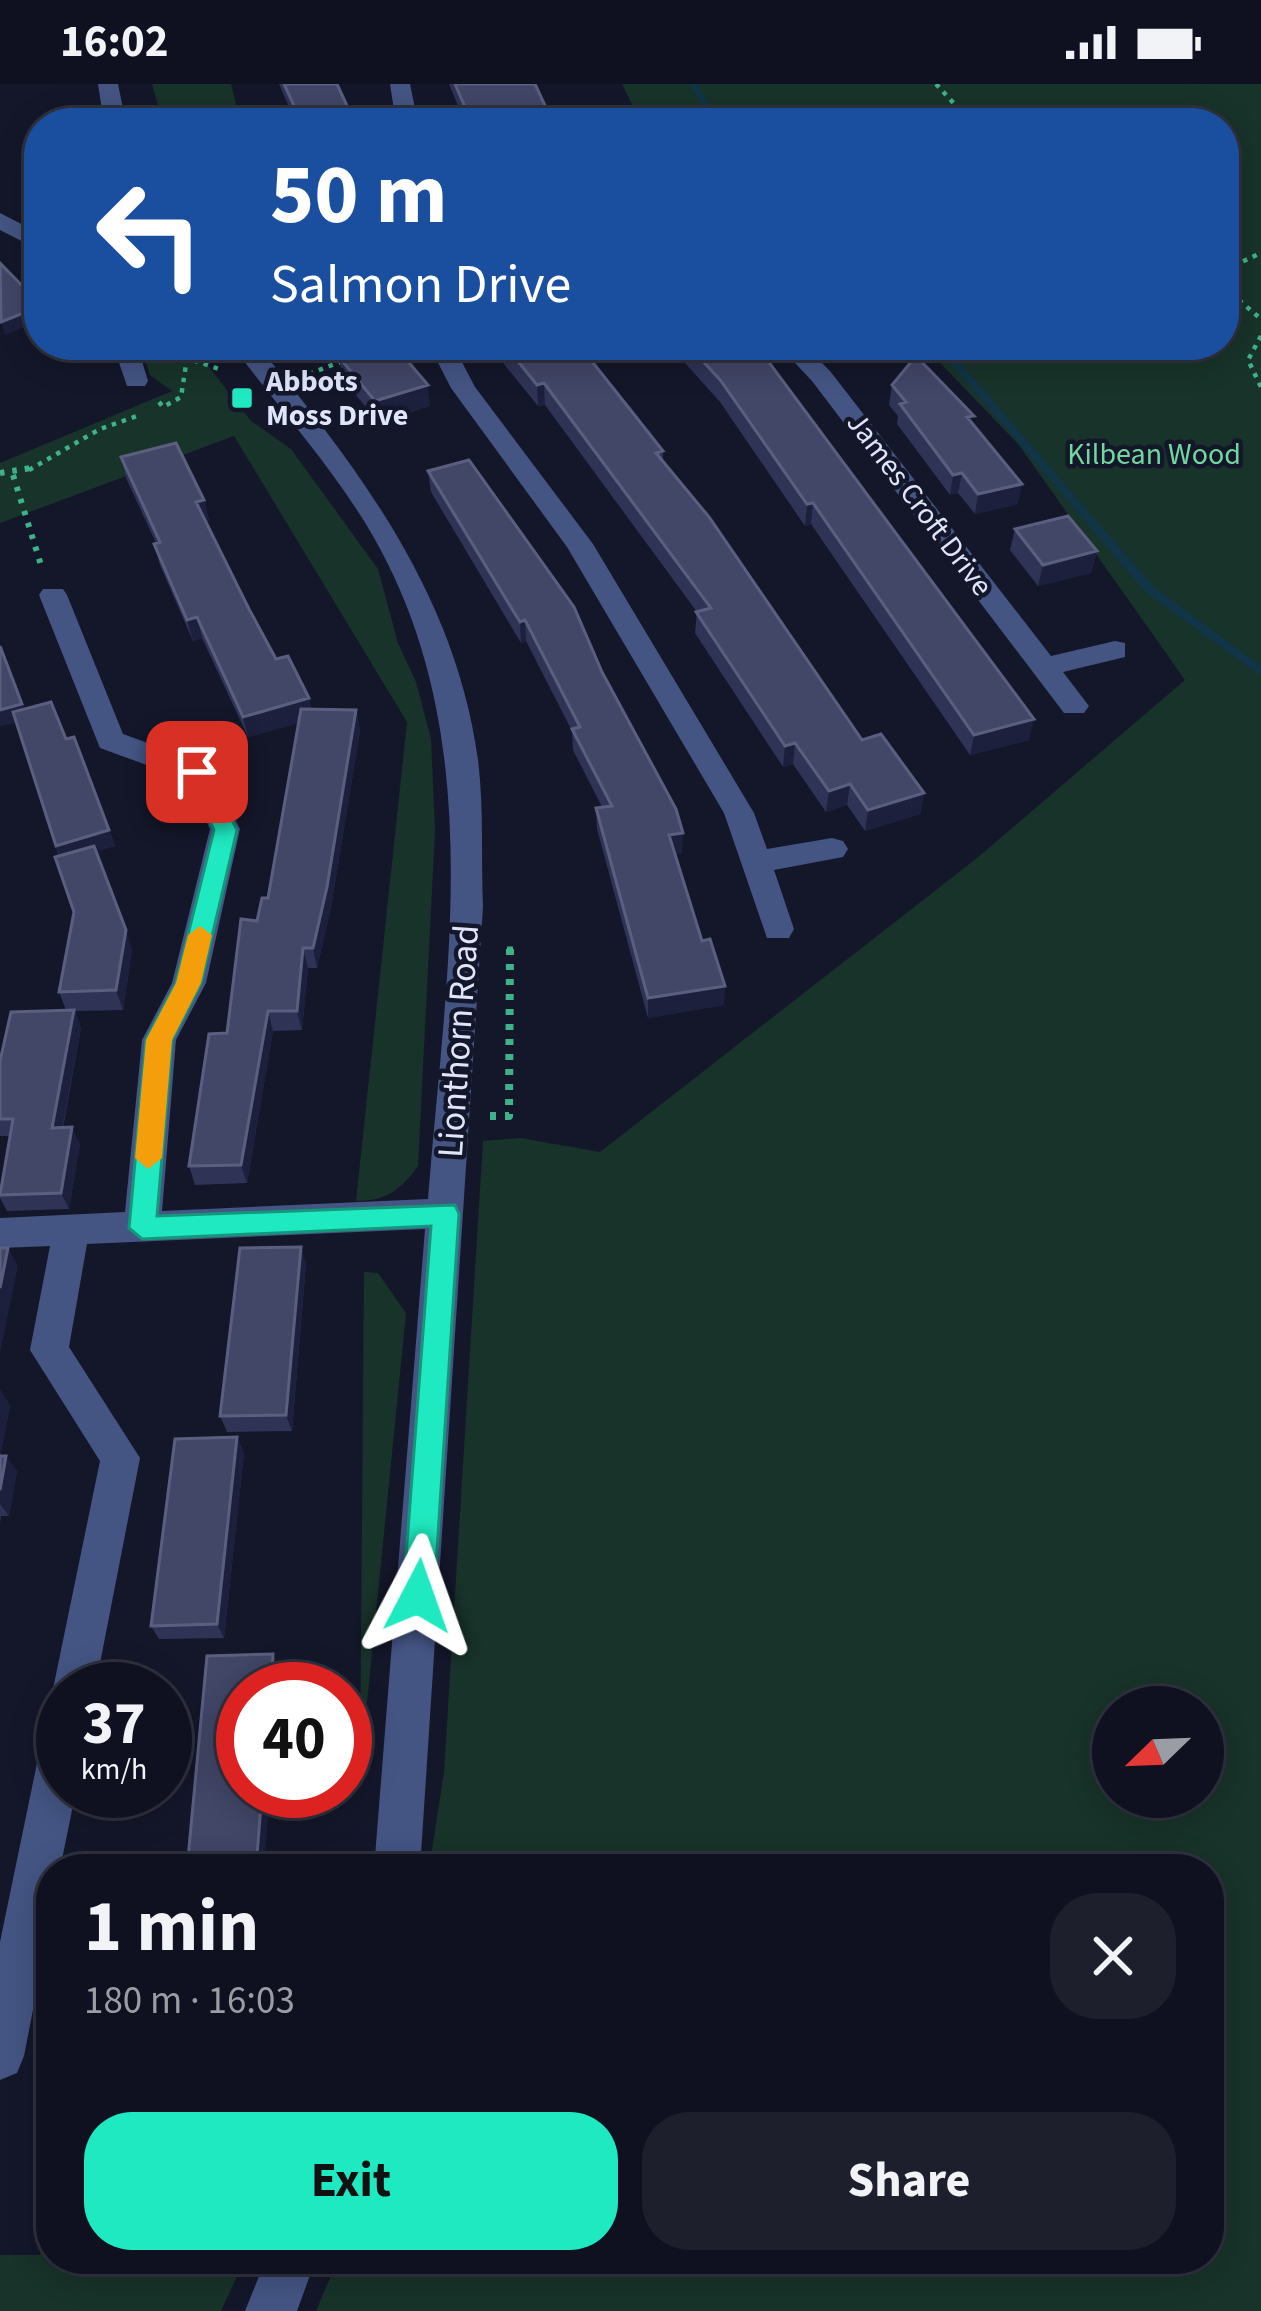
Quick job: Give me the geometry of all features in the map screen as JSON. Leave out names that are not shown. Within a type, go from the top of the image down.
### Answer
[{"type":"street","points":[[130,360],[136,380]]},
{"type":"street","name":"Lionthorn Road","points":[[235,360],[372,506],[412,577],[441,665],[463,758],[467,908],[398,1854]]},
{"type":"street","points":[[449,360],[463,388],[591,563],[739,813],[778,929]]},
{"type":"street","name":"James Croft Drive","points":[[805,360],[1074,706]]},
{"type":"street","points":[[53,595],[111,742],[197,772],[225,830],[189,983],[159,1040],[142,1228]]},
{"type":"street","points":[[1045,667],[1115,650]]},
{"type":"street","points":[[755,862],[832,849]]},
{"type":"street","points":[[0,1233],[446,1214]]},
{"type":"street","points":[[71,1230],[49,1351],[120,1458],[79,1662]]},
{"type":"street","points":[[41,1854],[48,1818]]},
{"type":"street","points":[[0,2056],[36,1878]]},
{"type":"street","points":[[272,2311],[285,2274]]},
{"type":"path","points":[[936,84],[958,108]]},
{"type":"path","points":[[1239,298],[1261,319]]},
{"type":"path","points":[[1261,336],[1248,361],[1261,387]]},
{"type":"path","points":[[181,397],[187,360]]},
{"type":"path","points":[[231,383],[232,360]]},
{"type":"path","points":[[302,376],[347,360]]},
{"type":"path","points":[[0,473],[13,475],[59,455],[97,430],[163,406]]},
{"type":"path","points":[[13,475],[36,553]]},
{"type":"green space","points":[[152,84],[231,84],[237,108],[159,108]]},
{"type":"green space","name":"Kilbean Wood","points":[[622,84],[1261,84],[1261,2311],[316,2311],[332,2274],[1224,2274],[1224,1854],[431,1854],[444,1772],[483,1141],[520,1138],[600,1152],[977,858],[1185,680],[1019,445],[937,360],[1239,360],[1239,108],[634,108]]},
{"type":"green space","points":[[145,360],[204,360],[251,421],[291,449],[378,569],[398,643],[416,682],[431,739],[435,831],[418,1166],[399,1188],[376,1199],[356,1201],[407,722],[234,436],[0,523],[0,463],[172,391],[150,375]]},
{"type":"green space","points":[[364,1272],[378,1273],[406,1313],[371,1662],[361,1662]]},
{"type":"green space","points":[[0,2255],[36,2255],[36,2274],[238,2274],[221,2311],[0,2311]]},
{"type":"building","points":[[284,84],[337,84],[348,108],[295,108]]},
{"type":"building","points":[[455,84],[535,84],[546,108],[465,108]]},
{"type":"building","points":[[0,263],[24,288],[24,313],[1,322]]},
{"type":"building","points":[[341,360],[407,360],[428,385],[375,401]]},
{"type":"building","points":[[517,360],[591,360],[663,451],[656,453],[709,517],[862,740],[881,734],[924,793],[868,810],[850,784],[829,791],[795,743],[785,746],[696,612],[711,608],[544,383],[537,385]]},
{"type":"building","points":[[702,360],[767,360],[1034,719],[974,735],[813,503],[807,504]]},
{"type":"building","points":[[913,360],[920,360],[974,416],[967,417],[1022,484],[978,494],[962,473],[953,475],[900,404],[906,402],[892,385]]},
{"type":"building","points":[[176,443],[204,500],[196,502],[249,609],[276,659],[288,656],[309,698],[243,717],[197,617],[187,620],[154,544],[160,542],[121,457]]},
{"type":"building","points":[[469,460],[574,607],[602,672],[676,809],[683,833],[669,835],[702,941],[710,939],[725,986],[648,998],[596,808],[612,806],[572,729],[580,727],[525,620],[520,622],[428,471]]},
{"type":"building","points":[[1068,516],[1097,551],[1043,565],[1015,529]]},
{"type":"building","points":[[0,646],[22,704],[0,710]]},
{"type":"building","points":[[51,702],[66,739],[74,737],[109,830],[56,846],[13,712]]},
{"type":"building","points":[[301,709],[356,710],[313,948],[303,948],[297,1011],[268,1011],[241,1165],[189,1166],[209,1034],[227,1033],[241,919],[257,921],[262,898],[268,898]]},
{"type":"building","points":[[94,846],[126,930],[116,990],[59,992],[74,912],[55,857]]},
{"type":"building","points":[[74,1010],[52,1128],[72,1127],[61,1193],[0,1195],[13,1119],[0,1119],[0,1061],[11,1012]]},
{"type":"building","points":[[301,1247],[286,1415],[220,1416],[240,1248]]},
{"type":"building","points":[[0,1248],[8,1248],[0,1288]]},
{"type":"building","points":[[237,1437],[217,1624],[151,1626],[175,1439]]},
{"type":"building","points":[[0,1456],[6,1456],[0,1490]]},
{"type":"building","points":[[273,1654],[273,1662],[216,1662],[216,1818],[260,1818],[257,1854],[188,1854],[207,1656]]},
{"type":"waterway","points":[[693,84],[707,108]]},
{"type":"waterway","points":[[953,360],[1149,589],[1261,672]]},
{"type":"slow traffic","points":[[148,1158],[159,1040],[189,983],[200,935]]},
{"type":"place","name":"Abbots Moss Drive","points":[[242,398]]},
{"type":"route","points":[[197,772],[225,830],[189,983],[159,1040],[142,1228],[446,1214],[418,1596]]}]
